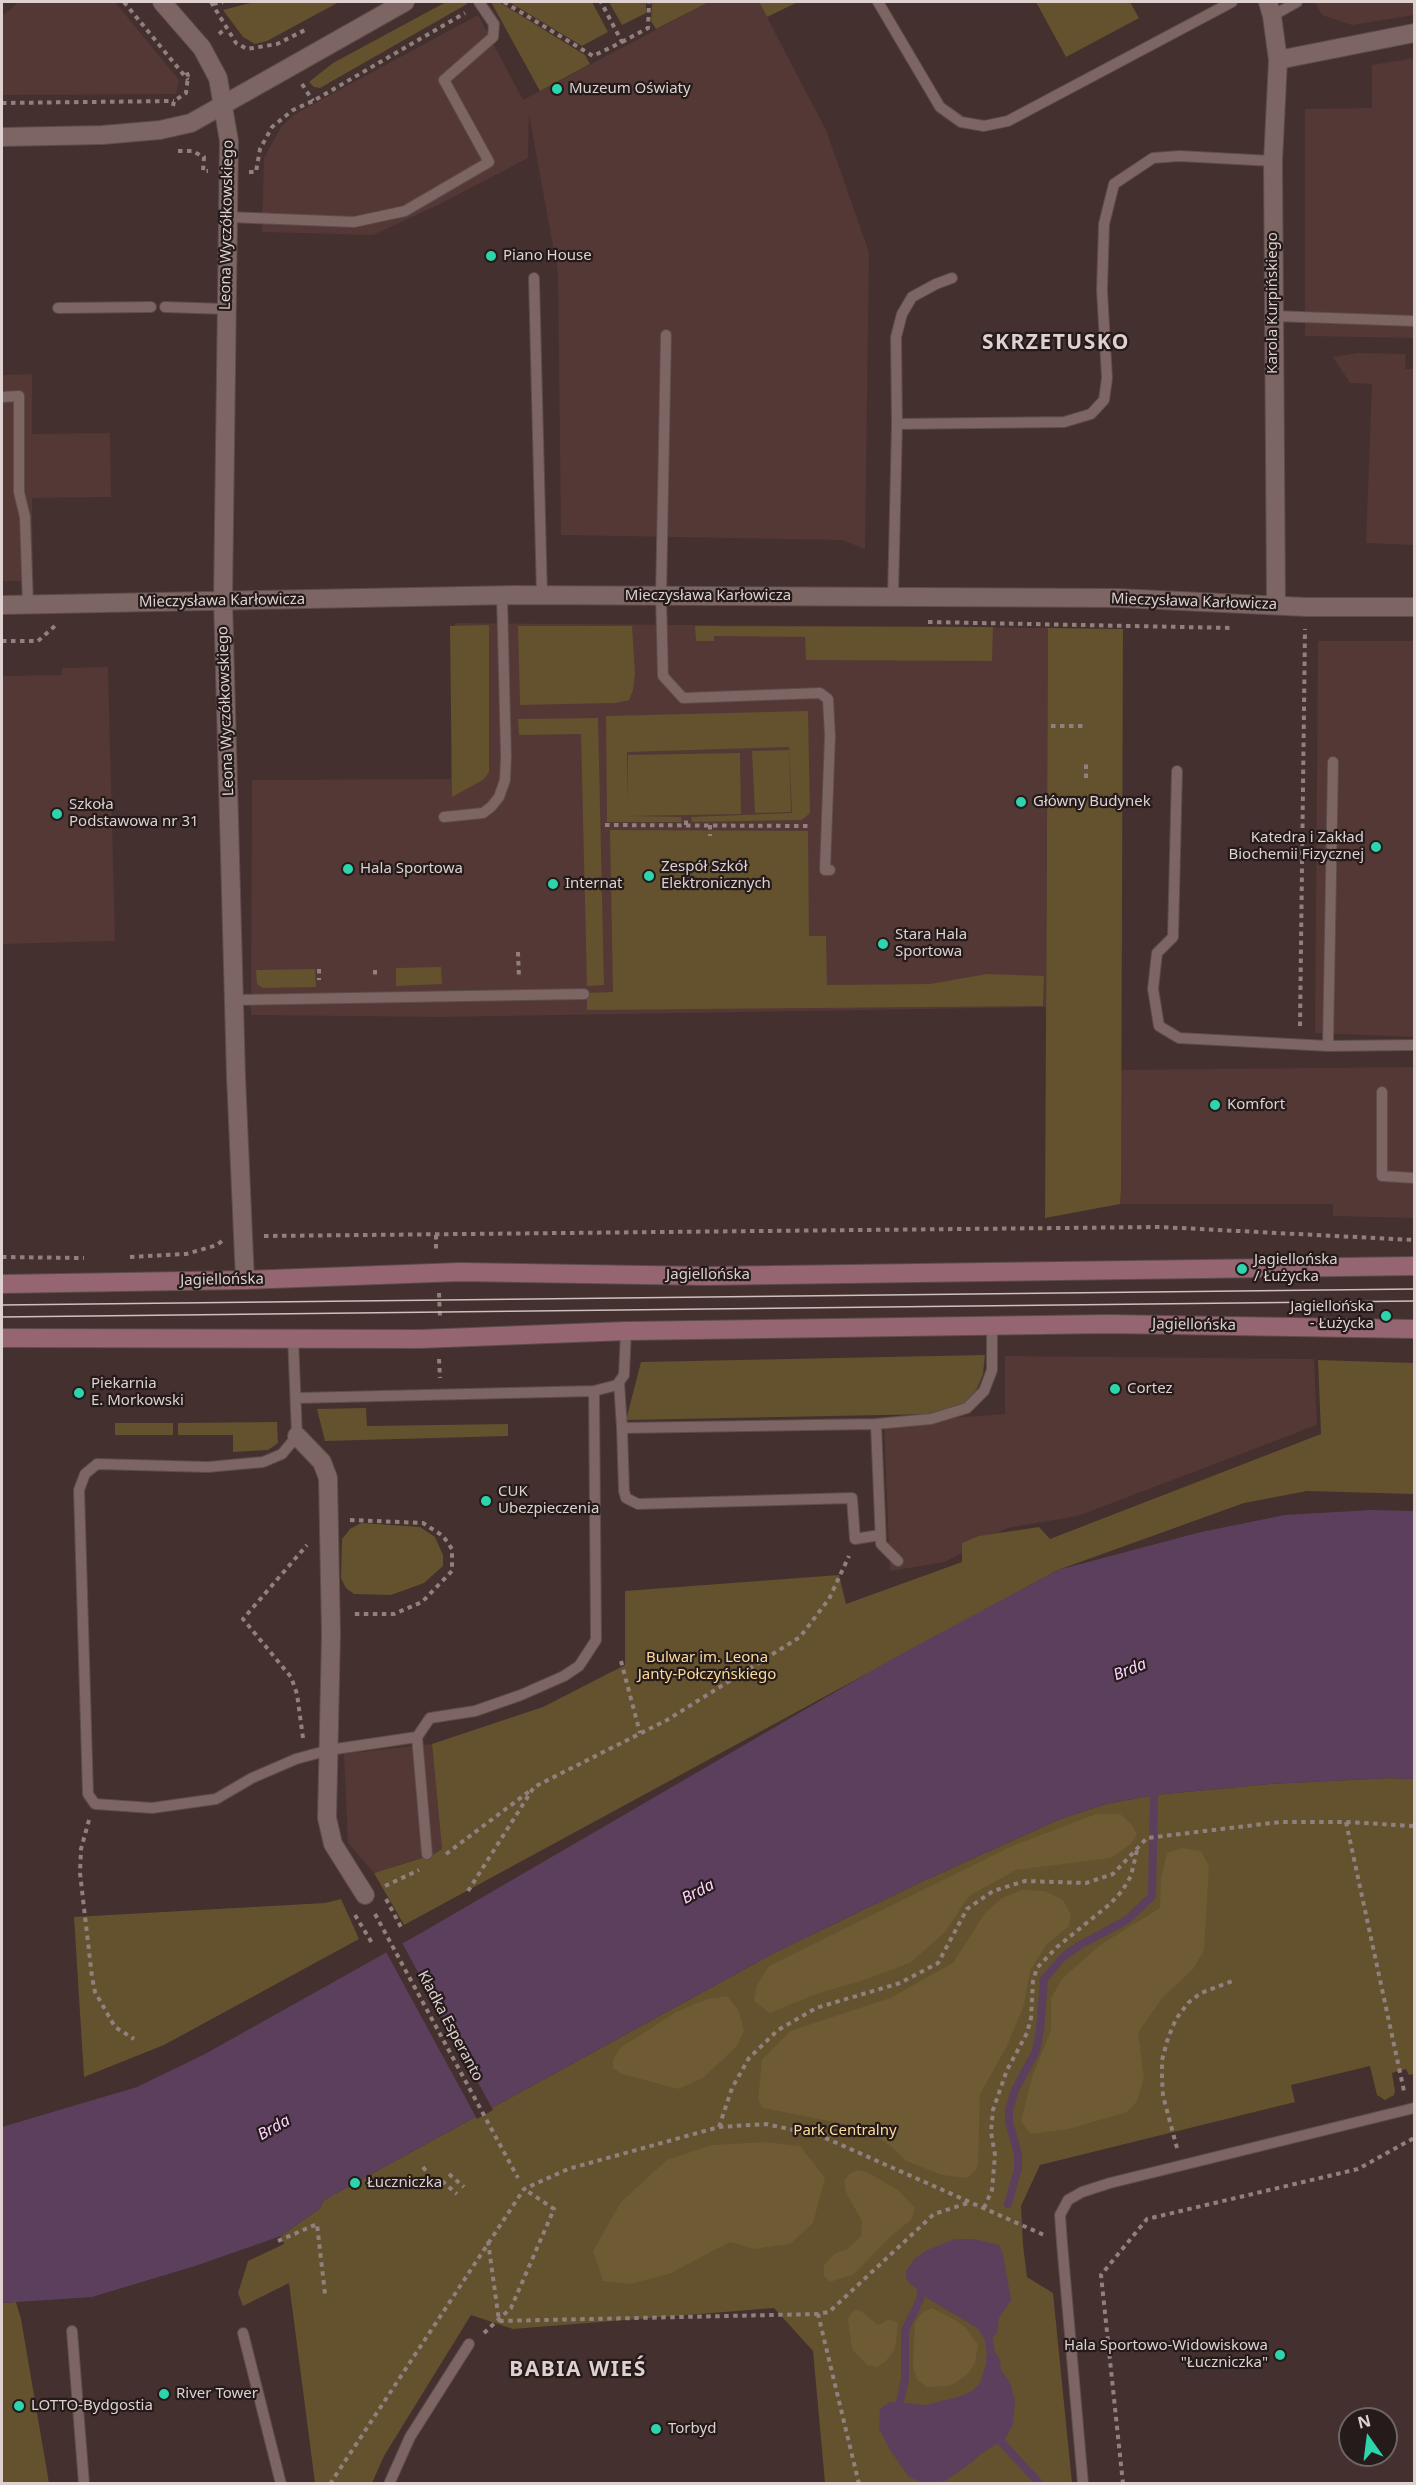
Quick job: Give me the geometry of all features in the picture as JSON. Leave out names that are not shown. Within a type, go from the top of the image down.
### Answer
[{"type":"main road","name":"Jagiellońska","points":[[2,1284],[245,1280],[460,1272],[705,1276],[1414,1266]]},
{"type":"main road","name":"Jagiellońska","points":[[2,1338],[440,1339],[626,1331],[1108,1324],[1414,1329]]},
{"type":"street","name":"Leona Wyczółkowskiego","points":[[162,2],[202,48],[218,78],[229,141],[223,600],[241,1236],[245,1280]]},
{"type":"street","points":[[2,137],[102,135],[160,130],[191,123],[405,2]]},
{"type":"street","name":"Karola Kurpińskiego","points":[[1270,9],[1278,60],[1273,161],[1276,605]]},
{"type":"street","points":[[1278,60],[1414,33]]},
{"type":"street","name":"Mieczysława Karłowicza","points":[[2,605],[502,596],[892,596],[1118,598],[1306,607],[1414,607]]},
{"type":"street","points":[[297,1436],[322,1462],[328,1478],[330,1615],[327,1818],[333,1844],[372,1892]]},
{"type":"lane","points":[[878,2],[940,107],[962,122],[984,126],[1008,121],[1232,2]]},
{"type":"lane","points":[[1270,9],[1297,2]]},
{"type":"lane","points":[[228,217],[354,222],[405,211],[489,162],[444,80],[492,37],[494,24],[479,3]]},
{"type":"lane","points":[[897,424],[1064,422],[1091,414],[1104,400],[1107,378],[1102,279],[1104,224],[1114,184],[1153,158],[1179,156],[1273,161]]},
{"type":"lane","points":[[534,278],[542,596]]},
{"type":"lane","points":[[892,596],[897,424],[896,337],[902,314],[912,297],[952,278]]},
{"type":"lane","points":[[58,309],[151,307]]},
{"type":"lane","points":[[165,307],[226,309]]},
{"type":"lane","points":[[1273,316],[1414,321]]},
{"type":"lane","points":[[666,335],[661,596],[663,676],[683,698],[820,693],[828,699],[833,735],[825,870],[830,870]]},
{"type":"lane","points":[[2,397],[19,396],[19,492],[25,517],[28,605]]},
{"type":"lane","points":[[444,817],[483,813],[499,796],[505,780],[502,596]]},
{"type":"lane","points":[[1328,1046],[1333,762]]},
{"type":"lane","points":[[1177,771],[1173,937],[1157,953],[1153,990],[1159,1026],[1179,1038],[1328,1046],[1414,1045]]},
{"type":"lane","points":[[234,1000],[584,994]]},
{"type":"lane","points":[[1382,1092],[1382,1176],[1414,1178]]},
{"type":"lane","points":[[622,1428],[876,1424],[932,1419],[967,1408],[984,1391],[992,1370],[992,1325]]},
{"type":"lane","points":[[297,1398],[594,1391],[617,1385],[624,1375],[626,1331]]},
{"type":"lane","points":[[293,1337],[297,1436],[282,1454],[263,1462],[208,1467],[97,1464],[85,1473],[79,1490],[88,1794],[95,1804],[152,1808],[216,1798],[252,1778],[305,1757],[329,1750],[417,1737]]},
{"type":"lane","points":[[619,1382],[626,1498],[638,1504],[852,1498],[855,1539],[880,1535]]},
{"type":"lane","points":[[427,1854],[417,1737],[430,1718],[475,1712],[564,1676],[579,1666],[596,1641],[594,1391]]},
{"type":"lane","points":[[876,1424],[881,1544],[898,1562]]},
{"type":"lane","points":[[1083,2484],[1060,2215],[1068,2200],[1082,2192],[1181,2165],[1412,2108]]},
{"type":"lane","points":[[72,2331],[84,2484]]},
{"type":"lane","points":[[243,2333],[281,2484]]},
{"type":"lane","points":[[388,2484],[410,2437],[469,2344]]},
{"type":"path","points":[[124,2],[188,80]]},
{"type":"path","points":[[223,2],[212,3],[236,43],[247,49],[277,44],[316,24]]},
{"type":"path","points":[[504,2],[593,56],[648,28],[649,2]]},
{"type":"path","points":[[601,2],[622,42]]},
{"type":"path","points":[[313,101],[479,3]]},
{"type":"path","points":[[2,103],[174,101]]},
{"type":"path","points":[[1299,1045],[1306,607]]},
{"type":"path","points":[[2,641],[38,641],[62,620]]},
{"type":"path","points":[[1088,624],[1236,628]]},
{"type":"path","points":[[1294,630],[1305,630]]},
{"type":"path","points":[[1051,726],[1086,726]]},
{"type":"path","points":[[1086,764],[1086,778]]},
{"type":"path","points":[[686,818],[686,825]]},
{"type":"path","points":[[604,825],[810,826]]},
{"type":"path","points":[[710,825],[710,836]]},
{"type":"path","points":[[519,952],[520,982]]},
{"type":"path","points":[[129,1257],[186,1254],[217,1245],[226,1237],[241,1236],[1160,1227],[1414,1240]]},
{"type":"path","points":[[2,1257],[95,1258]]},
{"type":"path","points":[[440,1339],[440,1394]]},
{"type":"path","points":[[305,1757],[297,1694],[291,1677],[243,1619],[329,1519],[423,1523],[443,1536],[452,1549],[452,1571],[422,1602],[394,1614],[330,1615]]},
{"type":"path","points":[[444,1855],[534,1787],[667,1720],[800,1637],[829,1599],[855,1539]]},
{"type":"path","points":[[621,1661],[640,1733]]},
{"type":"path","points":[[468,1891],[534,1787]]},
{"type":"path","points":[[93,1802],[81,1849],[80,1873],[92,1977],[95,1992],[116,2027],[134,2039]]},
{"type":"path","points":[[718,2127],[732,2088],[749,2058],[778,2030],[816,2008],[900,1983],[938,1962],[967,1910],[993,1891],[1025,1881],[1086,1883],[1113,1874],[1147,1838],[1280,1822],[1346,1822],[1414,1826]]},
{"type":"path","points":[[1346,1822],[1399,2071],[1412,2108]]},
{"type":"path","points":[[984,2208],[992,2190],[994,2167],[991,2121],[993,2110],[1007,2070],[1027,2033],[1031,2018],[1033,1981],[1037,1968],[1051,1952],[1110,1904],[1122,1891],[1131,1876],[1137,1848]]},
{"type":"path","points":[[372,1892],[425,1867]]},
{"type":"path","name":"Kładka Esperanto","points":[[375,1913],[518,2178]]},
{"type":"path","points":[[395,1914],[401,1927]]},
{"type":"path","points":[[364,1931],[372,1943]]},
{"type":"path","points":[[1181,2165],[1163,2096],[1162,2060],[1168,2038],[1176,2019],[1188,2003],[1201,1993],[1235,1980]]},
{"type":"path","points":[[330,2484],[461,2286],[488,2240],[524,2189],[568,2169],[718,2127],[766,2124],[822,2136],[1062,2242]]},
{"type":"path","points":[[1123,2484],[1101,2275],[1147,2219],[1358,2169],[1414,2138]]},
{"type":"path","points":[[449,2174],[464,2187]]},
{"type":"path","points":[[442,2181],[457,2194]]},
{"type":"path","points":[[355,2183],[358,2188]]},
{"type":"path","points":[[469,2344],[499,2321],[511,2308],[554,2209],[524,2189]]},
{"type":"path","points":[[499,2321],[829,2312],[934,2214],[971,2202]]},
{"type":"path","points":[[278,2241],[317,2224],[325,2294]]},
{"type":"path","points":[[488,2240],[499,2321]]},
{"type":"path","points":[[818,2314],[859,2484]]},
{"type":"shaded area","points":[[19,2],[115,2],[179,80],[176,94],[2,95],[2,16]]},
{"type":"shaded area","points":[[709,2],[759,2],[826,130],[869,252],[865,549],[842,540],[561,535],[558,273],[529,115],[528,158],[438,205],[373,235],[262,232],[264,158],[281,127],[295,114],[478,15],[523,100]]},
{"type":"shaded area","points":[[1315,2],[1414,2],[1414,15],[1352,25],[1322,15]]},
{"type":"shaded area","points":[[1414,58],[1414,338],[1305,336],[1305,109],[1372,108],[1372,65]]},
{"type":"shaded area","points":[[1358,353],[1406,354],[1405,369],[1414,369],[1414,545],[1366,543],[1372,384],[1350,383],[1333,357]]},
{"type":"shaded area","points":[[32,374],[32,434],[110,433],[111,497],[32,498],[33,581],[2,581],[2,375]]},
{"type":"shaded area","name":"Zespół Szkół Elektronicznych","points":[[455,623],[1048,628],[1046,1007],[441,1017],[251,1015],[252,780],[451,779]]},
{"type":"shaded area","points":[[1318,641],[1414,641],[1414,1037],[1315,1033]]},
{"type":"shaded area","name":"Szkoła Podstawowa nr 31","points":[[108,667],[115,941],[2,944],[2,676],[62,675],[62,668]]},
{"type":"shaded area","name":"Komfort","points":[[1414,1067],[1414,1218],[1333,1216],[1333,1204],[1120,1204],[1121,1070]]},
{"type":"shaded area","points":[[1005,1356],[1314,1359],[1317,1425],[1078,1516],[1007,1528],[945,1562],[890,1571],[884,1423],[1005,1414]]},
{"type":"shaded area","points":[[432,1744],[442,1849],[432,1855],[374,1873],[348,1843],[344,1754]]},
{"type":"shaded area","points":[[1096,1814],[1120,1814],[1133,1826],[1137,1834],[1131,1844],[1111,1858],[1016,1870],[969,1896],[945,1932],[910,1963],[816,1994],[770,2013],[754,2001],[757,1985],[769,1966],[1012,1846]]},
{"type":"shaded area","points":[[1181,1848],[1201,1851],[1209,1866],[1204,1950],[1193,1969],[1162,1998],[1138,2033],[1144,2078],[1137,2101],[1127,2112],[1069,2129],[1031,2134],[1021,2122],[1032,2077],[1051,2030],[1051,1998],[1062,1979],[1100,1945],[1160,1908],[1161,1877],[1167,1853]]},
{"type":"shaded area","points":[[1022,1890],[1045,1891],[1063,1900],[1071,1915],[1069,1926],[1047,1944],[1030,1971],[1024,2005],[1007,2046],[980,2094],[978,2164],[976,2170],[967,2178],[942,2175],[906,2161],[891,2146],[854,2126],[763,2108],[758,2099],[762,2060],[790,2031],[890,1998],[953,1963],[985,1913],[1002,1898]]},
{"type":"shaded area","points":[[727,1996],[739,2011],[744,2031],[737,2046],[703,2078],[678,2089],[622,2074],[613,2068],[613,2060],[620,2048],[676,2012],[707,1999]]},
{"type":"shaded area","points":[[766,2142],[800,2146],[825,2178],[813,2223],[790,2244],[754,2249],[730,2242],[669,2274],[630,2284],[603,2281],[593,2251],[621,2202],[667,2160],[712,2145]]},
{"type":"shaded area","points":[[857,2170],[867,2172],[898,2190],[915,2208],[911,2220],[890,2237],[854,2274],[830,2282],[824,2276],[824,2265],[834,2254],[847,2249],[861,2236],[862,2221],[846,2193],[844,2181],[849,2174]]},
{"type":"shaded area","points":[[932,2308],[966,2328],[978,2345],[975,2363],[968,2374],[950,2386],[927,2387],[917,2380],[913,2366],[915,2322],[923,2312]]},
{"type":"shaded area","points":[[856,2310],[861,2311],[878,2325],[890,2319],[898,2323],[895,2349],[885,2362],[877,2367],[867,2365],[852,2349],[848,2320],[851,2313]]},
{"type":"green space","points":[[254,2],[339,2],[267,41],[255,44],[243,37],[223,10]]},
{"type":"green space","points":[[446,2],[466,2],[467,4],[320,88],[314,87],[309,82],[333,63]]},
{"type":"green space","points":[[491,2],[499,2],[585,55],[590,64],[540,91]]},
{"type":"green space","points":[[509,2],[592,2],[608,32],[582,46]]},
{"type":"green space","points":[[609,2],[646,2],[646,13],[622,25]]},
{"type":"green space","points":[[652,2],[709,2],[656,29],[651,21]]},
{"type":"green space","points":[[759,2],[798,2],[767,17]]},
{"type":"green space","points":[[1036,2],[1130,2],[1139,18],[1066,57]]},
{"type":"green space","points":[[489,625],[489,772],[483,780],[452,797],[450,626]]},
{"type":"green space","points":[[518,626],[632,626],[635,674],[629,700],[615,703],[520,705]]},
{"type":"green space","points":[[695,626],[993,627],[992,661],[806,660],[805,637],[714,636],[714,641],[696,641]]},
{"type":"green space","points":[[1048,628],[1123,629],[1121,1189],[1120,1204],[1045,1218]]},
{"type":"green space","points":[[808,711],[810,813],[802,820],[692,822],[691,817],[792,813],[789,747],[627,752],[628,804],[628,755],[740,753],[741,814],[629,816],[681,817],[682,822],[607,822],[606,716]]},
{"type":"green space","points":[[598,718],[604,985],[587,986],[581,734],[519,735],[518,719]]},
{"type":"green space","points":[[789,750],[791,812],[755,813],[752,751]]},
{"type":"green space","points":[[610,830],[808,831],[809,936],[826,936],[827,985],[930,984],[987,974],[1044,976],[1043,1006],[587,1010],[587,993],[613,992]]},
{"type":"green space","points":[[441,967],[442,984],[396,986],[396,968]]},
{"type":"green space","points":[[315,969],[316,987],[263,988],[257,984],[256,970]]},
{"type":"green space","points":[[985,1355],[983,1374],[977,1389],[965,1404],[935,1414],[626,1420],[641,1362]]},
{"type":"green space","name":"Bulwar im. Leona Janty-Połczyńskiego","points":[[1318,1360],[1414,1363],[1414,1494],[1307,1491],[1244,1503],[1058,1570],[404,1925],[374,1873],[432,1855],[442,1849],[432,1744],[543,1707],[625,1665],[625,1591],[839,1575],[846,1604],[962,1562],[962,1543],[979,1536],[1039,1527],[1050,1539],[1321,1434]]},
{"type":"green space","points":[[366,1408],[367,1426],[508,1424],[508,1436],[325,1441],[317,1409]]},
{"type":"green space","points":[[277,1422],[278,1443],[268,1450],[233,1452],[233,1435],[178,1435],[178,1423]]},
{"type":"green space","points":[[115,1423],[173,1423],[173,1435],[115,1435]]},
{"type":"green space","points":[[361,1523],[420,1527],[435,1537],[443,1555],[443,1566],[424,1583],[391,1595],[354,1594],[346,1588],[341,1578],[342,1539],[350,1529]]},
{"type":"green space","name":"Park Centralny","points":[[1390,1778],[1414,1779],[1414,2074],[1409,2075],[1406,2069],[1392,2073],[1394,2095],[1385,2100],[1377,2095],[1370,2066],[1291,2085],[1295,2102],[1040,2165],[1021,2206],[1027,2277],[1053,2293],[1072,2483],[825,2483],[813,2351],[774,2308],[513,2329],[471,2315],[384,2456],[372,2483],[315,2483],[289,2283],[243,2306],[238,2293],[248,2261],[284,2244],[281,2236],[320,2208],[324,2200],[774,1953],[921,1882],[1060,1819],[1106,1804],[1154,1795],[1270,1784]]},
{"type":"green space","points":[[341,1899],[359,1939],[164,2045],[84,2077],[74,1917],[325,1903]]},
{"type":"green space","name":"LOTTO-Bydgostia","points":[[16,2302],[21,2319],[49,2483],[2,2483],[2,2303]]},
{"type":"water","name":"Brda","points":[[1371,1510],[1414,1511],[1414,1779],[1390,1778],[1270,1784],[1154,1795],[1106,1804],[1060,1819],[921,1882],[774,1953],[324,2200],[320,2208],[281,2236],[195,2266],[92,2297],[2,2303],[2,2127],[137,2087],[205,2054],[421,1933],[892,1659],[1058,1570],[1201,1532],[1285,1515]]},
{"type":"water","points":[[955,2239],[974,2239],[999,2245],[1003,2254],[1011,2300],[999,2318],[997,2333],[992,2339],[985,2340],[977,2328],[927,2298],[908,2282],[906,2271],[914,2259],[927,2250]]},
{"type":"water","points":[[995,2352],[1000,2360],[1001,2370],[1010,2383],[1015,2400],[1013,2424],[1005,2439],[945,2481],[923,2483],[909,2477],[890,2450],[879,2429],[880,2409],[889,2402],[925,2405],[972,2391],[980,2383],[986,2364],[986,2355]]},
{"type":"pier","points":[[401,1941],[493,2110],[477,2119],[385,1950]]},
{"type":"waterway","points":[[1008,2204],[1018,2169],[1018,2154],[1009,2122],[1009,2110],[1015,2090],[1036,2051],[1044,1979],[1062,1958],[1078,1946],[1127,1920],[1152,1896],[1154,1795]]},
{"type":"waterway","points":[[900,2402],[905,2379],[905,2330],[920,2300],[921,2293]]},
{"type":"waterway","points":[[987,2329],[993,2364]]},
{"type":"waterway","points":[[993,2433],[1040,2484]]},
{"type":"tram line","points":[[2,1305],[1414,1289]]},
{"type":"tram line","points":[[2,1317],[1414,1301]]},
{"type":"place","name":"Muzeum Oświaty","points":[[557,89]]},
{"type":"place","name":"Piano House","points":[[491,256]]},
{"type":"place","name":"Główny Budynek","points":[[1021,802]]},
{"type":"place","name":"Szkoła Podstawowa nr 31","points":[[57,814]]},
{"type":"place","name":"Katedra i Zakład Biochemii Fizycznej","points":[[1376,847]]},
{"type":"place","name":"Hala Sportowa","points":[[348,869]]},
{"type":"place","name":"Zespół Szkół Elektronicznych","points":[[649,876]]},
{"type":"place","name":"Internat","points":[[553,884]]},
{"type":"place","name":"Stara Hala Sportowa","points":[[883,944]]},
{"type":"place","name":"Komfort","points":[[1215,1105]]},
{"type":"place","name":"Jagiellońska / Łużycka","points":[[1242,1269]]},
{"type":"place","name":"Jagiellońska - Łużycka","points":[[1386,1316]]},
{"type":"place","name":"Cortez","points":[[1115,1389]]},
{"type":"place","name":"Piekarnia E. Morkowski","points":[[79,1393]]},
{"type":"place","name":"CUK Ubezpieczenia","points":[[486,1501]]},
{"type":"place","name":"Łuczniczka","points":[[355,2183]]},
{"type":"place","name":"Hala Sportowo-Widowiskowa \"Łuczniczka\"","points":[[1280,2355]]},
{"type":"place","name":"River Tower","points":[[164,2394]]},
{"type":"place","name":"LOTTO-Bydgostia","points":[[19,2406]]},
{"type":"place","name":"Torbyd","points":[[656,2429]]},
{"type":"district","name":"SKRZETUSKO","points":[[1056,343]]},
{"type":"district","name":"BABIA WIEŚ","points":[[578,2370]]}]
